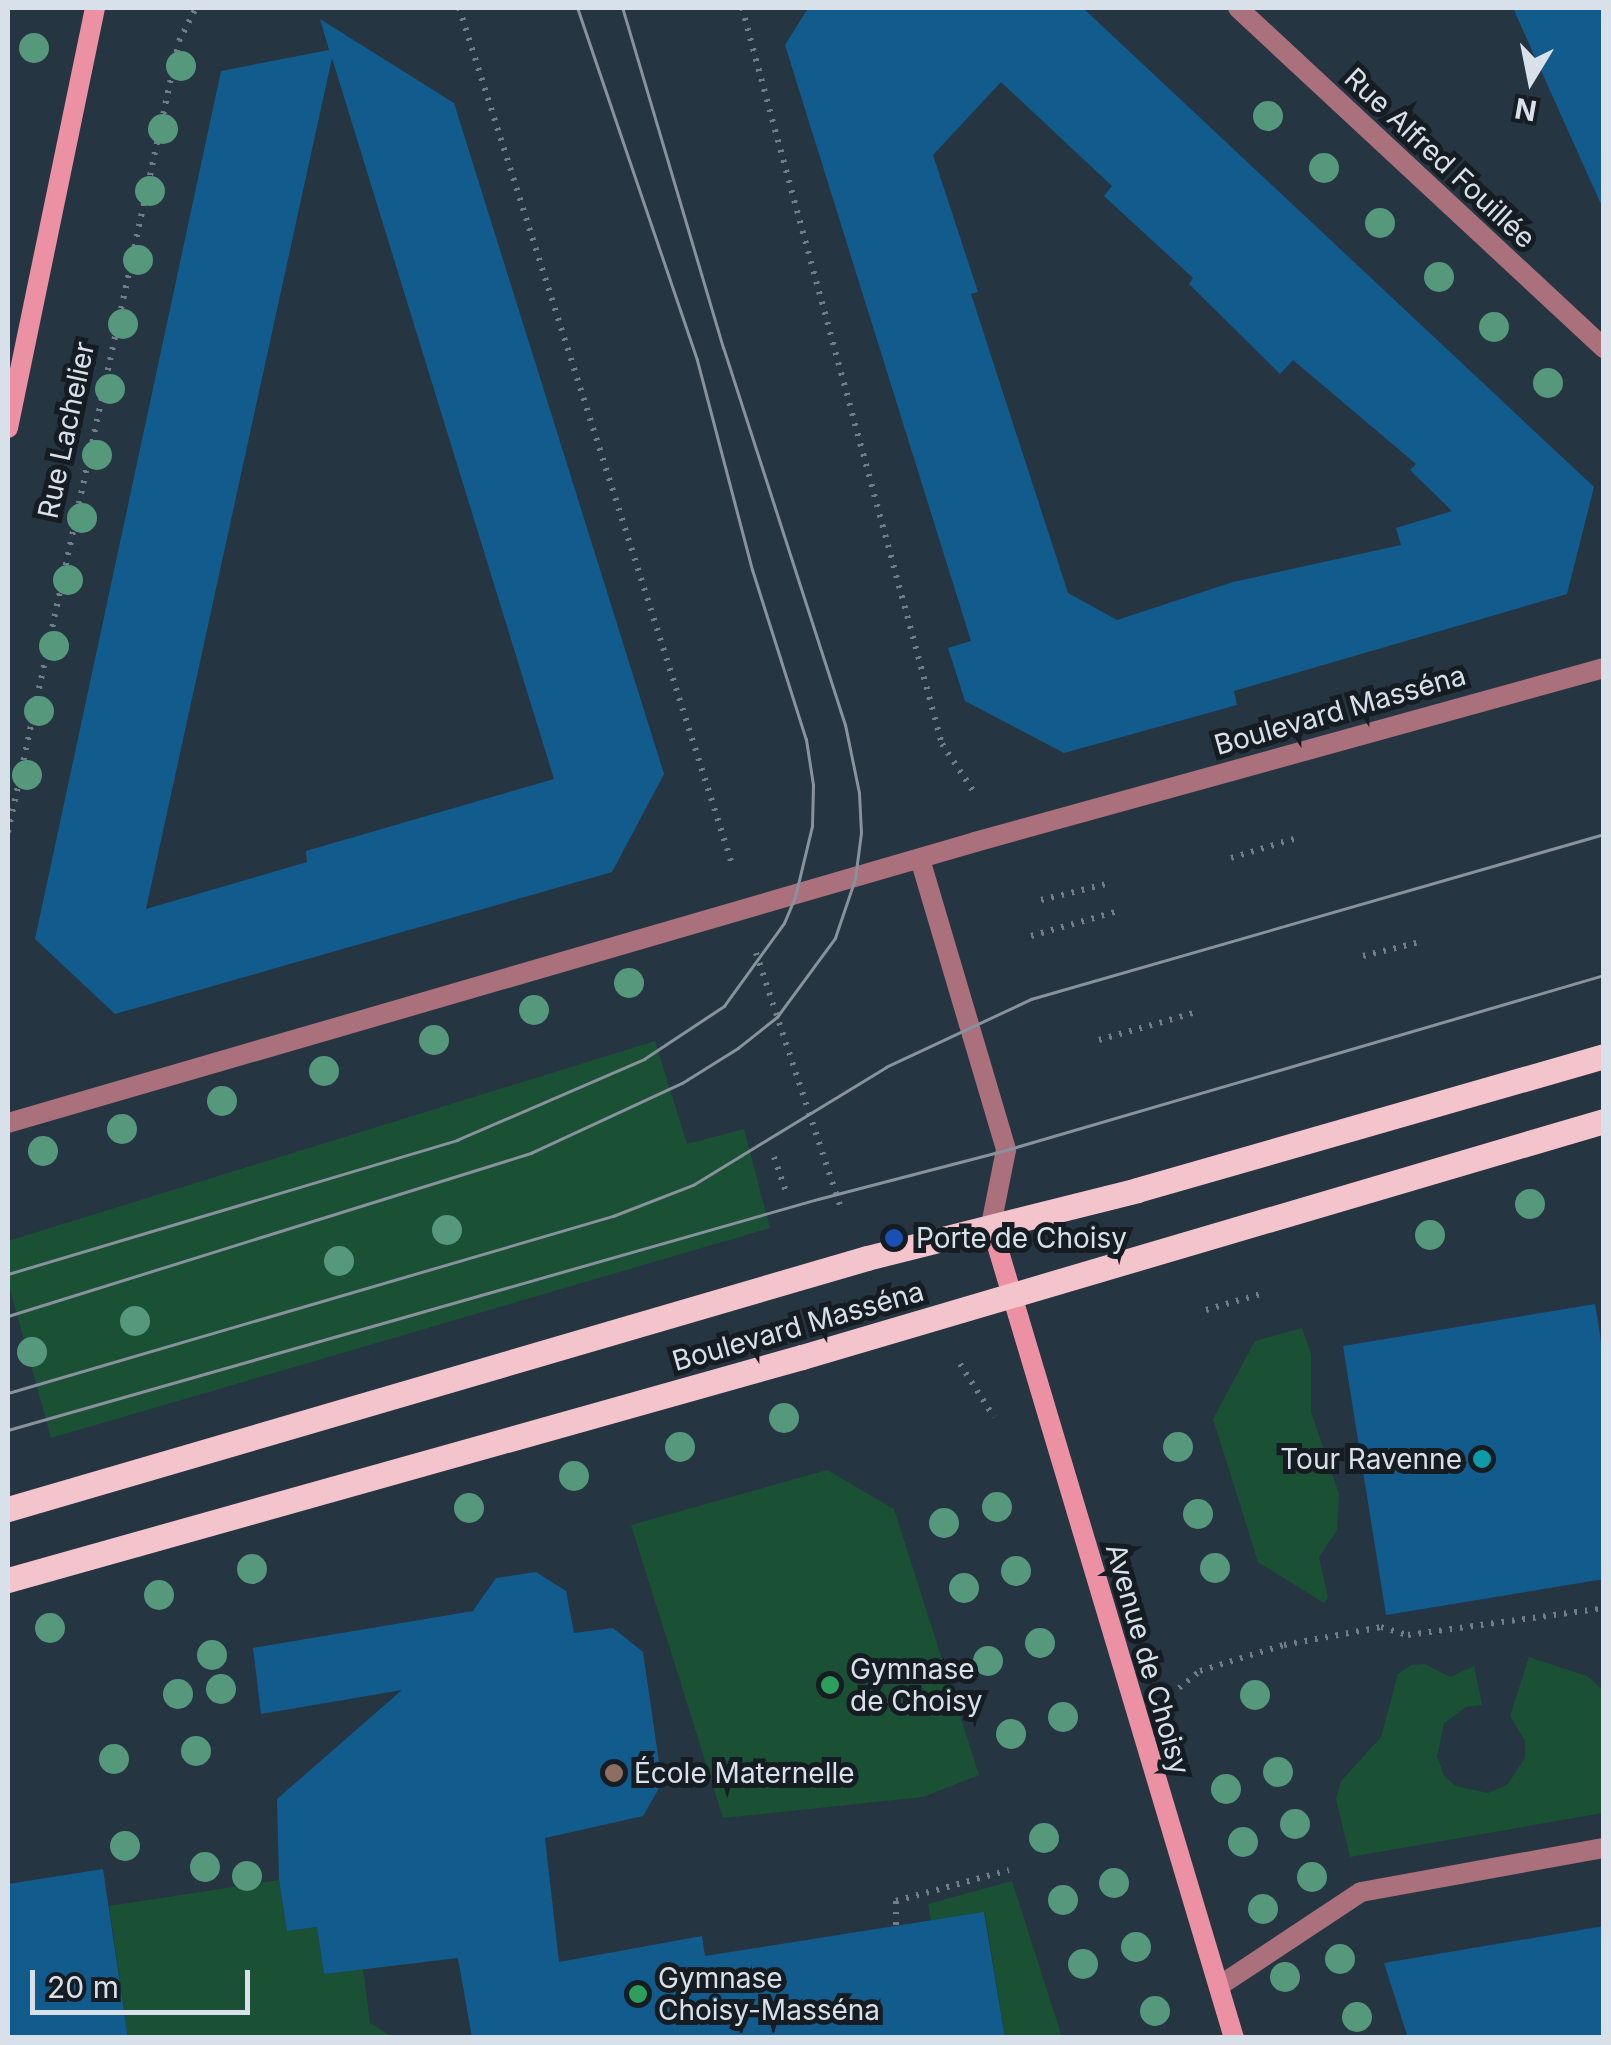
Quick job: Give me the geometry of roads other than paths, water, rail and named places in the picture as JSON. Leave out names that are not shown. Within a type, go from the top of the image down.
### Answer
[{"type":"main road","name":"Rue Lachelier","points":[[8,428],[95,8]]},
{"type":"main road","name":"Boulevard Masséna","points":[[8,1509],[992,1225],[1138,1190],[1604,1056]]},
{"type":"main road","name":"Boulevard Masséna","points":[[8,1580],[1012,1296],[1154,1250],[1604,1121]]},
{"type":"main road","name":"Avenue de Choisy","points":[[992,1225],[1137,1723],[1234,2038]]},
{"type":"street","name":"Rue Alfred Fouillée","points":[[1238,8],[1604,348]]},
{"type":"street","name":"Boulevard Masséna","points":[[8,1123],[1003,835],[1604,668]]},
{"type":"street","points":[[920,859],[1006,1150],[992,1225]]},
{"type":"street","points":[[1219,1986],[1362,1892],[1604,1848]]},
{"type":"tram line","points":[[8,1274],[457,1140],[644,1059],[724,1006],[784,923],[795,897],[812,826],[813,785],[806,740],[752,570],[697,360],[577,8]]},
{"type":"tram line","points":[[8,1316],[531,1153],[682,1083],[738,1048],[777,1017],[835,938],[855,879],[861,833],[859,793],[845,725],[723,348],[622,8]]},
{"type":"tram line","points":[[8,1393],[613,1216],[693,1185],[886,1067],[1031,999],[1604,834]]},
{"type":"tram line","points":[[8,1430],[818,1199],[1006,1150],[1604,975]]},
{"type":"place","name":"Porte de Choisy","points":[[894,1238]]},
{"type":"place","name":"Tour Ravenne","points":[[1482,1459]]},
{"type":"place","name":"Gymnase de Choisy","points":[[830,1685]]},
{"type":"place","name":"École Maternelle","points":[[614,1773]]},
{"type":"place","name":"Gymnase Choisy-Masséna","points":[[638,1994]]}]
